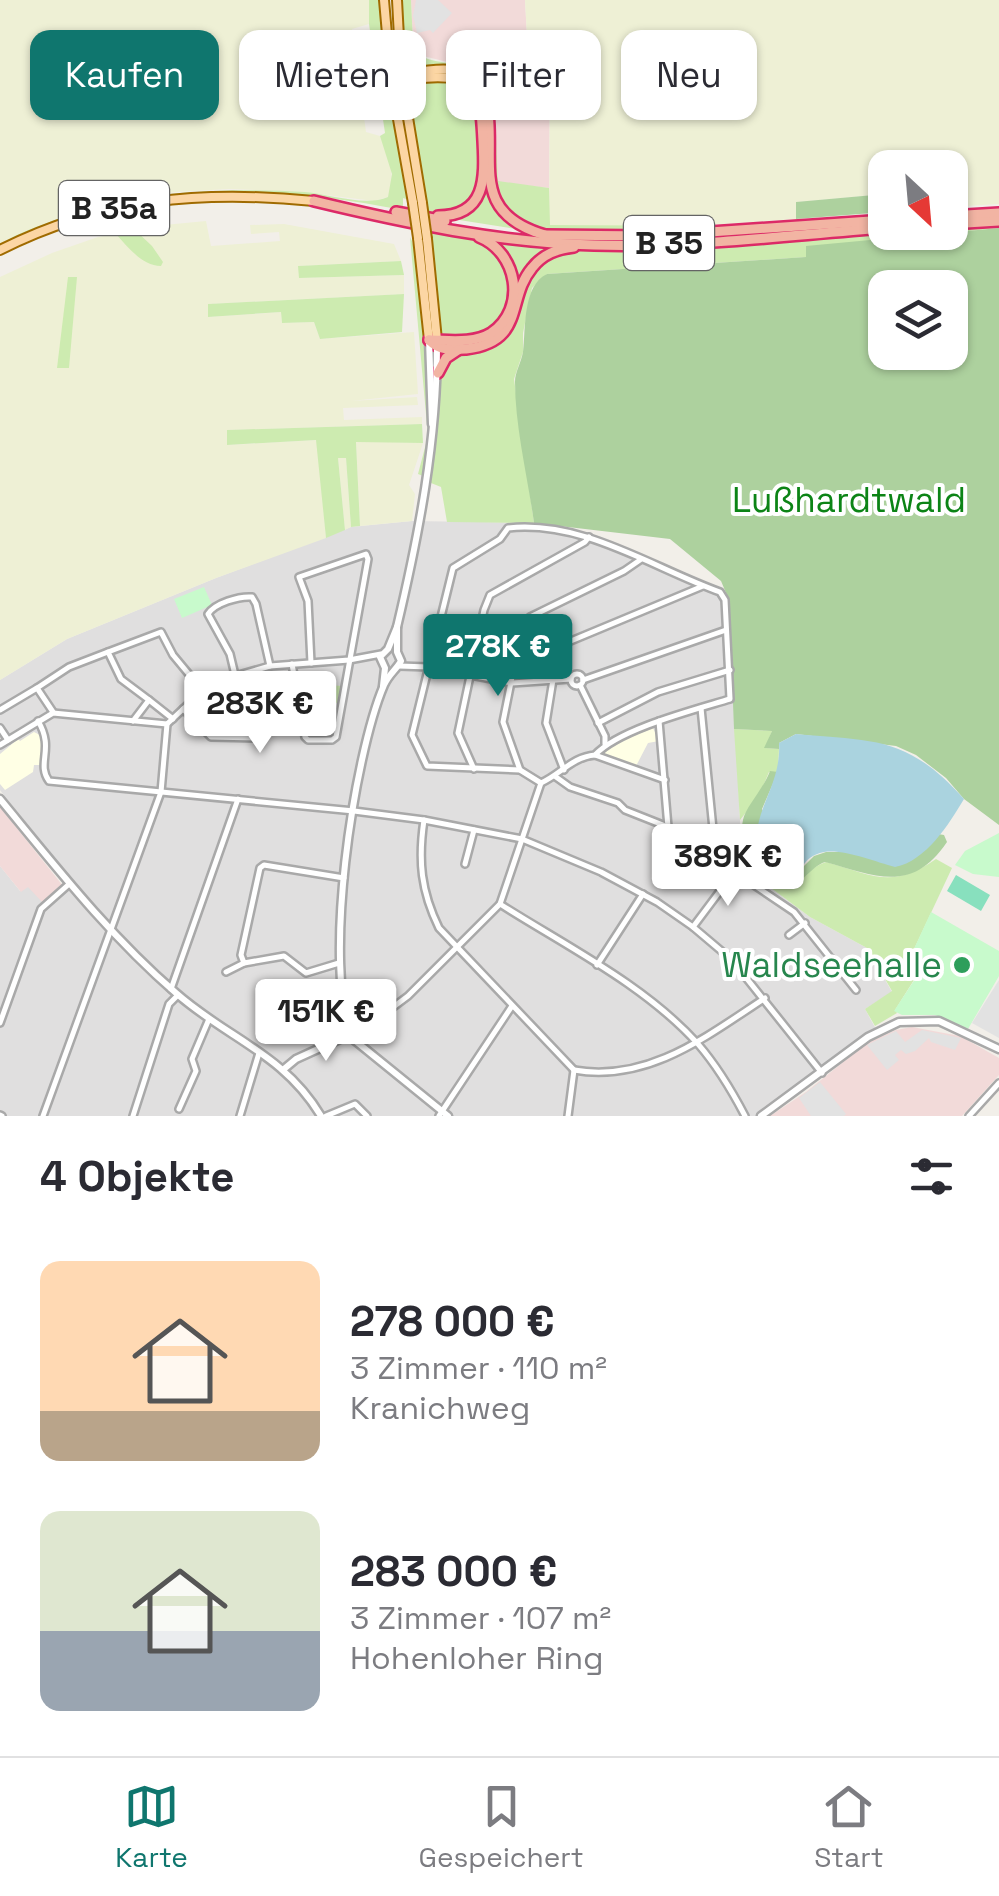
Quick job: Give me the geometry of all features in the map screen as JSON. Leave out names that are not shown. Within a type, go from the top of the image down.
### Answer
[{"type":"highway","points":[[425,217],[460,213],[474,202],[482,187],[482,120]]},
{"type":"highway","name":"B 35","points":[[488,120],[495,199],[510,221],[545,235],[652,236],[868,221]]},
{"type":"highway","name":"B 35a","points":[[314,202],[545,235]]},
{"type":"highway","name":"B 35a","points":[[314,202],[458,230],[587,245]]},
{"type":"highway","points":[[968,215],[999,213]]},
{"type":"highway","points":[[968,223],[999,221]]},
{"type":"highway","name":"B 35","points":[[438,373],[446,358],[460,349],[488,343],[504,331],[514,316],[528,271],[543,256],[560,249],[868,229]]},
{"type":"highway","points":[[434,343],[486,335],[505,318],[512,297],[512,275],[502,252],[490,242],[458,230]]},
{"type":"highway","name":"B 35","points":[[434,343],[460,349]]},
{"type":"main road","points":[[384,0],[389,30]]},
{"type":"main road","points":[[397,0],[398,30]]},
{"type":"main road","points":[[403,120],[423,238],[434,343]]},
{"type":"main road","points":[[407,120],[417,203]]},
{"type":"main road","name":"B 35a","points":[[0,250],[82,217],[157,200],[234,195],[314,202]]},
{"type":"street","points":[[434,343],[438,373],[420,524],[354,810],[344,878],[340,963],[350,1034],[443,1115],[512,1006]]},
{"type":"street","points":[[433,431],[434,343]]},
{"type":"street","points":[[541,784],[520,770],[427,766],[412,734],[452,568],[500,539],[508,528],[562,529],[590,537],[723,595],[730,699],[659,721],[605,744],[595,756]]},
{"type":"street","points":[[474,769],[458,733],[490,595],[590,537]]},
{"type":"street","points":[[292,664],[305,737],[332,740],[340,720],[368,559],[363,553],[299,577],[308,601],[311,663]]},
{"type":"street","points":[[520,770],[503,722],[519,642],[530,617],[640,560]]},
{"type":"street","points":[[564,770],[546,723],[556,660],[566,644],[703,586]]},
{"type":"street","points":[[236,675],[230,654],[208,614],[212,607],[246,596],[252,596],[256,604],[270,666]]},
{"type":"street","points":[[582,683],[727,630]]},
{"type":"street","points":[[0,710],[70,667],[160,632],[202,690]]},
{"type":"street","points":[[108,652],[121,678],[174,718]]},
{"type":"street","points":[[43,1116],[161,792],[168,724],[211,683],[270,666],[362,659],[390,660],[512,683],[571,679],[579,674],[605,744]]},
{"type":"street","points":[[598,723],[658,692],[730,670]]},
{"type":"street","points":[[183,710],[210,737],[260,738],[264,730],[247,672]]},
{"type":"street","points":[[37,688],[53,713]]},
{"type":"street","points":[[133,721],[149,700]]},
{"type":"street","points":[[686,864],[714,839],[702,708]]},
{"type":"street","points":[[0,746],[53,713],[168,724]]},
{"type":"street","points":[[38,721],[47,737],[44,773],[49,781],[354,810],[522,839],[643,894],[693,927],[732,960],[822,1074]]},
{"type":"street","points":[[659,721],[668,827]]},
{"type":"street","points":[[0,728],[8,740]]},
{"type":"street","points":[[284,1069],[296,1059],[350,1034],[408,996],[500,904],[541,784],[582,756],[595,756],[665,780]]},
{"type":"street","points":[[556,777],[570,787],[618,803],[624,810],[668,827],[734,871],[805,923],[856,990]]},
{"type":"street","points":[[0,799],[68,885],[174,992],[284,1069],[324,1116],[350,1104],[356,1104],[367,1116]]},
{"type":"street","points":[[133,1116],[238,799]]},
{"type":"street","points":[[424,820],[420,874],[427,903],[439,928],[574,1070],[614,1072],[669,1058],[765,998]]},
{"type":"street","points":[[465,864],[474,830]]},
{"type":"street","points":[[244,963],[241,955],[260,868],[264,865],[344,878]]},
{"type":"street","points":[[693,927],[734,871]]},
{"type":"street","points":[[0,1023],[41,909],[68,885]]},
{"type":"street","points":[[597,965],[643,894]]},
{"type":"street","points":[[500,904],[653,1003],[697,1043],[746,1116]]},
{"type":"street","points":[[788,935],[805,923]]},
{"type":"street","points":[[226,972],[244,963],[284,956],[306,973],[340,963]]},
{"type":"street","points":[[816,972],[832,959]]},
{"type":"street","points":[[179,1109],[196,1072],[192,1058],[209,1019]]},
{"type":"street","points":[[761,1116],[868,1038],[911,1019],[940,1021],[999,1051]]},
{"type":"street","points":[[240,1116],[260,1050]]},
{"type":"street","points":[[568,1116],[574,1070]]},
{"type":"street","points":[[969,1116],[999,1084]]},
{"type":"shaded area","points":[[0,0],[369,0],[369,24],[352,30],[239,30],[239,120],[364,120],[366,132],[380,136],[391,162],[388,197],[374,201],[303,192],[175,192],[97,206],[0,244]]},
{"type":"shaded area","points":[[411,0],[525,0],[527,30],[446,30],[446,62],[426,57],[426,30],[412,30]]},
{"type":"shaded area","points":[[416,0],[438,0],[452,13],[433,33],[416,30],[413,16]]},
{"type":"shaded area","points":[[525,0],[999,0],[999,204],[968,206],[968,150],[868,150],[868,196],[797,202],[796,219],[679,227],[549,225],[550,120],[601,120],[601,30],[527,30]]},
{"type":"shaded area","points":[[495,120],[550,120],[549,188],[498,182]]},
{"type":"shaded area","points":[[206,221],[211,246],[280,241],[279,232],[251,234],[250,225],[284,224],[394,244],[401,261],[299,266],[299,278],[404,275],[404,294],[209,304],[209,317],[281,312],[282,323],[314,322],[320,339],[414,332],[418,394],[351,401],[417,397],[418,405],[343,408],[344,420],[422,417],[422,424],[227,430],[228,445],[317,440],[326,538],[67,639],[0,680],[0,277],[98,237]]},
{"type":"shaded area","points":[[356,441],[423,443],[409,485],[415,494],[412,521],[360,526]]},
{"type":"shaded area","points":[[338,458],[346,458],[351,527],[345,530]]},
{"type":"shaded area","points":[[412,521],[534,523],[563,528],[592,535],[722,591],[729,600],[739,869],[810,917],[867,948],[892,992],[865,1009],[878,1033],[761,1116],[0,1116],[0,866],[20,891],[27,886],[63,886],[72,882],[0,790],[0,680],[67,639],[216,578],[351,527]]},
{"type":"shaded area","points":[[653,728],[659,741],[648,743],[635,768],[604,756],[604,748]]},
{"type":"shaded area","points":[[34,732],[44,737],[41,765],[34,765],[33,772],[5,790],[0,784],[0,754]]},
{"type":"shaded area","points":[[0,807],[63,886],[42,902],[28,887],[21,892],[0,866]]},
{"type":"shaded area","points":[[999,980],[999,1038],[972,1023]]},
{"type":"shaded area","points":[[912,1027],[960,1036],[999,1058],[999,1075],[962,1116],[770,1116],[867,1043]]},
{"type":"shaded area","points":[[922,1030],[961,1038],[955,1050],[929,1038],[915,1051],[906,1054],[901,1050],[895,1055],[899,1060],[887,1070],[867,1045],[896,1031],[905,1042]]},
{"type":"shaded area","points":[[820,1082],[844,1116],[811,1116],[799,1098]]},
{"type":"green space","points":[[369,0],[381,0],[385,30],[370,30]]},
{"type":"green space","points":[[399,0],[411,0],[412,30],[401,30]]},
{"type":"green space","points":[[426,57],[446,63],[446,67],[426,67]]},
{"type":"green space","points":[[446,80],[446,120],[478,120],[481,160],[474,196],[464,208],[449,214],[427,212],[413,120],[426,120],[426,83]]},
{"type":"green space","points":[[383,120],[398,120],[409,200],[403,198],[403,210],[297,195],[198,194],[101,210],[0,246],[22,233],[79,212],[174,194],[272,191],[379,200],[388,197],[392,174],[380,136],[385,133]]},
{"type":"green space","points":[[489,120],[495,120],[498,181],[549,188],[550,225],[726,226],[868,218],[664,232],[538,230],[506,214],[493,187]]},
{"type":"green space","points":[[486,174],[495,205],[516,229],[453,219],[464,214]]},
{"type":"green space","points":[[868,196],[868,213],[796,219],[796,202]]},
{"type":"green space","points":[[999,224],[999,228],[968,231],[968,226]]},
{"type":"green space","name":"Lußhardtwald","points":[[999,228],[999,825],[964,799],[946,778],[916,755],[896,746],[796,734],[779,743],[779,749],[764,748],[772,731],[734,729],[729,600],[721,581],[670,539],[534,523],[519,435],[515,382],[529,298],[539,280],[547,274],[806,257],[806,246],[868,240],[868,250],[968,250],[968,231]]},
{"type":"green space","points":[[431,229],[485,242],[507,267],[509,298],[503,313],[479,333],[453,336],[440,332],[429,243]]},
{"type":"green space","points":[[135,230],[152,246],[163,262],[161,266],[142,259],[116,234]]},
{"type":"green space","points":[[868,232],[868,241],[806,247],[807,257],[547,274],[532,288],[523,352],[514,379],[534,523],[447,522],[441,487],[431,483],[430,477],[442,368],[459,356],[492,344],[510,329],[532,273],[551,256],[568,250],[662,249]]},
{"type":"green space","points":[[410,237],[420,281],[428,434]]},
{"type":"green space","points":[[494,240],[558,245],[539,257],[515,296],[513,265]]},
{"type":"green space","points":[[401,261],[404,275],[299,278],[298,266]]},
{"type":"green space","points":[[68,277],[77,277],[69,368],[57,368]]},
{"type":"green space","points":[[404,294],[402,332],[320,339],[314,322],[282,323],[281,312],[208,317],[208,304]]},
{"type":"green space","points":[[496,332],[470,346],[442,344],[477,342]]},
{"type":"green space","points":[[422,424],[423,443],[356,442],[360,526],[351,527],[346,458],[338,458],[345,530],[326,538],[316,440],[227,445],[227,430]]},
{"type":"green space","points":[[428,437],[426,459],[423,476],[418,474]]},
{"type":"green space","points":[[204,587],[212,605],[182,618],[174,599]]},
{"type":"green space","points":[[319,684],[341,686],[337,703],[319,699],[319,714],[305,717],[300,688]]},
{"type":"green space","points":[[734,729],[772,731],[765,748],[779,749],[778,772],[769,772],[759,796],[740,820]]},
{"type":"green space","points":[[770,771],[778,772],[762,809],[795,875],[814,856],[826,852],[922,852],[938,834],[944,835],[947,842],[934,858],[906,875],[877,876],[825,862],[792,886],[772,888],[761,884],[747,868],[741,832],[744,815]]},
{"type":"green space","points":[[999,833],[999,877],[973,874],[955,865],[965,851]]},
{"type":"green space","points":[[936,859],[952,868],[907,964],[919,972],[895,1010],[897,1013],[875,1026],[865,1009],[892,991],[867,948],[810,917],[771,888],[789,885],[826,862],[870,875],[894,877]]},
{"type":"green space","points":[[956,875],[990,895],[981,911],[947,891]]},
{"type":"green space","points":[[931,912],[999,951],[999,976],[968,1029],[935,1015],[902,1015],[894,1011],[919,973],[907,964]]},
{"type":"water","points":[[796,734],[869,741],[907,753],[944,778],[964,799],[936,840],[906,863],[895,867],[850,854],[824,852],[807,861],[795,874],[778,873],[763,866],[757,833],[775,776],[779,743]]},
{"type":"place","name":"Waldseehalle","points":[[962,965]]}]
